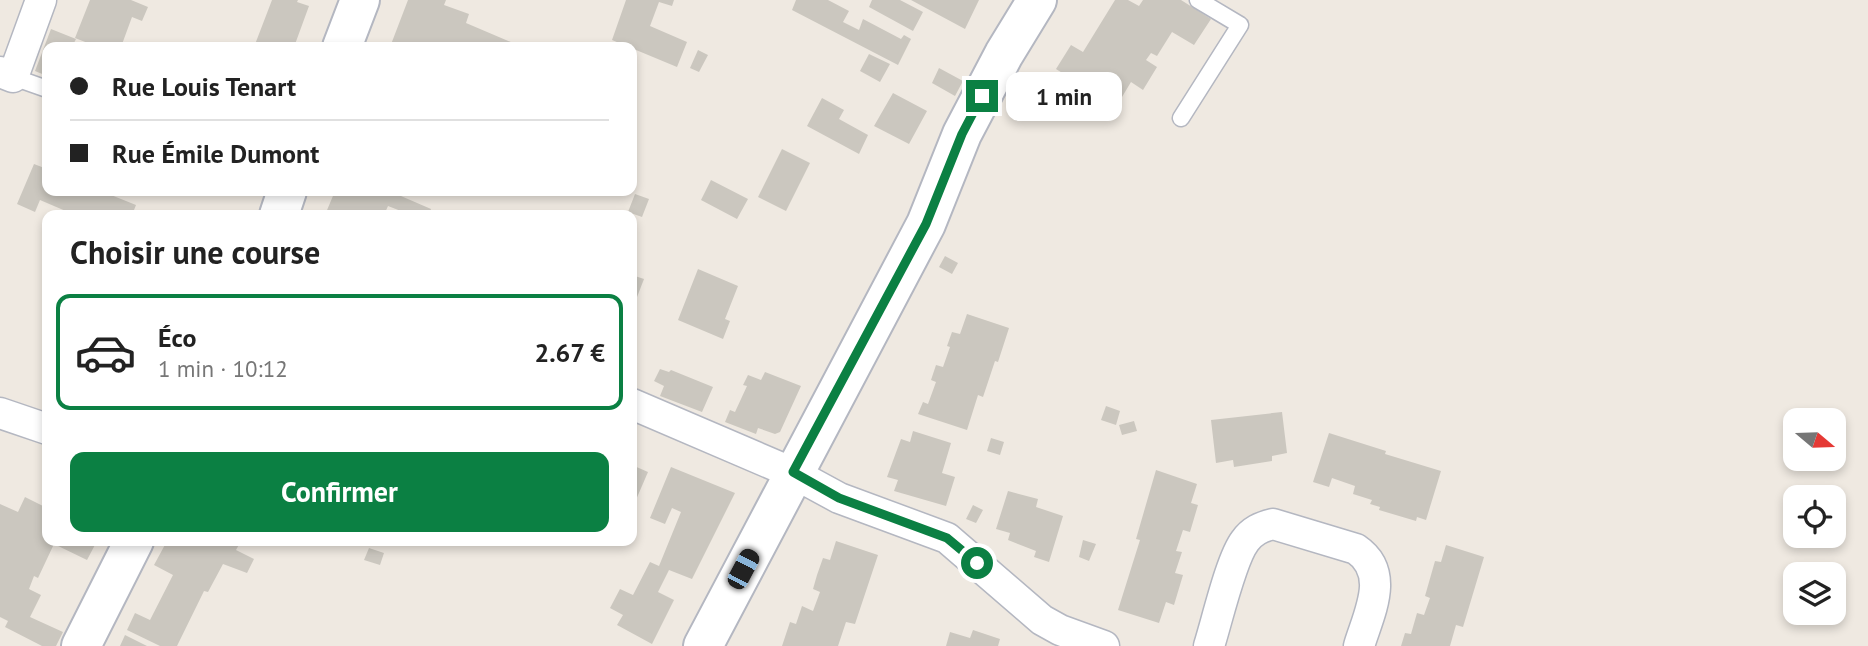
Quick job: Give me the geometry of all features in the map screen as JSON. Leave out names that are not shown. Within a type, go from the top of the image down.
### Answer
[{"type":"street","points":[[6,74],[41,0]]},
{"type":"street","points":[[344,42],[360,0]]},
{"type":"street","points":[[703,646],[926,224],[962,134],[1004,54],[1037,0]]},
{"type":"street","points":[[637,406],[793,472],[848,502],[947,538],[1042,620],[1060,630],[1104,646]]},
{"type":"street","points":[[0,413],[42,427]]},
{"type":"street","points":[[1209,646],[1239,551],[1252,533],[1273,524],[1356,549],[1366,555],[1376,576],[1375,591],[1359,646]]},
{"type":"street","points":[[81,646],[131,546]]},
{"type":"lane","points":[[1181,118],[1240,25],[1198,0]]},
{"type":"lane","points":[[6,74],[42,87]]},
{"type":"building","points":[[90,0],[131,0],[148,7],[142,21],[132,17],[123,42],[85,42],[75,38]]},
{"type":"building","points":[[272,0],[298,0],[297,2],[309,6],[296,42],[256,42]]},
{"type":"building","points":[[408,0],[446,0],[444,5],[469,14],[466,23],[511,42],[392,42]]},
{"type":"building","points":[[626,0],[674,0],[672,6],[659,2],[650,26],[687,42],[677,67],[637,50],[637,42],[612,40]]},
{"type":"building","points":[[796,0],[828,0],[849,11],[843,22],[859,30],[863,19],[901,39],[904,35],[911,39],[898,65],[792,10]]},
{"type":"building","points":[[872,0],[900,0],[923,12],[913,31],[869,7]]},
{"type":"building","points":[[911,0],[979,0],[965,29]]},
{"type":"building","points":[[1115,0],[1128,0],[1139,6],[1143,0],[1181,0],[1211,19],[1194,45],[1172,32],[1157,56],[1151,53],[1146,60],[1157,67],[1143,90],[1131,82],[1116,107],[1056,69],[1071,45],[1083,52]]},
{"type":"building","points":[[51,29],[76,39],[74,42],[46,42]]},
{"type":"building","points":[[698,50],[708,55],[699,72],[690,68]]},
{"type":"building","points":[[42,53],[42,74],[35,71]]},
{"type":"building","points":[[869,54],[890,64],[880,82],[860,71]]},
{"type":"building","points":[[939,68],[963,81],[955,96],[932,83]]},
{"type":"building","points":[[893,93],[927,111],[909,144],[874,126]]},
{"type":"building","points":[[822,98],[844,110],[839,119],[868,135],[859,154],[807,126]]},
{"type":"building","points":[[782,149],[810,163],[786,211],[758,197]]},
{"type":"building","points":[[34,164],[42,167],[42,196],[114,196],[136,205],[134,210],[63,210],[40,200],[35,212],[17,204]]},
{"type":"building","points":[[711,180],[748,199],[737,219],[701,200]]},
{"type":"building","points":[[333,196],[401,196],[431,209],[398,210],[388,206],[386,210],[327,210]]},
{"type":"building","points":[[634,196],[649,199],[642,217],[637,215],[637,210],[629,210]]},
{"type":"building","points":[[945,256],[958,263],[952,274],[939,267]]},
{"type":"building","points":[[698,269],[738,286],[725,319],[730,321],[723,339],[678,320]]},
{"type":"building","points":[[637,277],[644,279],[637,297]]},
{"type":"building","points":[[967,314],[1009,328],[983,397],[978,395],[967,430],[918,414],[923,402],[928,404],[936,382],[931,380],[936,365],[943,367],[952,332],[960,334]]},
{"type":"building","points":[[660,369],[669,372],[671,370],[713,387],[702,412],[660,396],[664,386],[654,381]]},
{"type":"building","points":[[765,372],[801,386],[780,432],[775,434],[758,428],[756,434],[725,422],[730,410],[735,412],[747,386],[743,385],[748,375],[761,380]]},
{"type":"building","points":[[1106,406],[1120,411],[1116,425],[1101,420]]},
{"type":"building","points":[[1282,412],[1287,453],[1272,456],[1272,461],[1234,467],[1233,460],[1216,463],[1211,420]]},
{"type":"building","points":[[1134,421],[1137,431],[1122,435],[1119,425]]},
{"type":"building","points":[[913,431],[951,443],[942,473],[955,477],[946,506],[894,491],[898,480],[887,477],[901,439],[910,442]]},
{"type":"building","points":[[1329,433],[1441,471],[1426,520],[1417,517],[1416,521],[1379,510],[1380,507],[1370,504],[1372,500],[1353,494],[1355,486],[1332,478],[1329,487],[1313,482]]},
{"type":"building","points":[[991,438],[1004,442],[1000,455],[987,451]]},
{"type":"building","points":[[637,467],[648,472],[637,497]]},
{"type":"building","points":[[671,467],[735,493],[692,579],[669,570],[658,592],[674,600],[652,644],[617,625],[623,615],[610,608],[620,589],[633,595],[650,562],[659,566],[681,512],[672,508],[665,524],[650,518]]},
{"type":"building","points":[[1156,470],[1197,484],[1191,503],[1198,505],[1190,532],[1183,530],[1176,551],[1182,552],[1175,573],[1183,575],[1174,605],[1166,602],[1159,623],[1118,610],[1140,540],[1136,539]]},
{"type":"building","points":[[1008,491],[1038,499],[1036,507],[1063,516],[1049,562],[1034,557],[1036,551],[1008,540],[1010,533],[996,529]]},
{"type":"building","points":[[25,497],[42,506],[42,546],[53,546],[38,578],[34,576],[29,589],[41,595],[30,617],[63,632],[56,646],[42,646],[5,627],[8,621],[0,617],[0,504],[18,512]]},
{"type":"building","points":[[973,505],[983,510],[976,523],[966,519]]},
{"type":"building","points":[[1083,540],[1096,544],[1089,561],[1079,557]]},
{"type":"building","points":[[836,541],[878,555],[855,624],[846,622],[838,646],[782,646],[790,622],[796,624],[802,606],[813,611],[820,592],[813,589],[817,575],[823,558],[830,560]]},
{"type":"building","points":[[1446,545],[1484,557],[1463,627],[1456,625],[1450,646],[1401,646],[1405,633],[1411,634],[1417,613],[1424,615],[1430,598],[1425,596],[1435,561],[1441,562]]},
{"type":"building","points":[[58,546],[94,546],[87,560]]},
{"type":"building","points":[[164,546],[238,546],[236,550],[254,559],[247,573],[223,564],[208,592],[204,591],[177,646],[160,646],[127,630],[135,613],[150,620],[173,575],[154,565]]},
{"type":"building","points":[[369,548],[384,553],[380,565],[364,560]]},
{"type":"building","points":[[973,630],[1000,639],[998,646],[946,646],[950,632],[970,638]]},
{"type":"building","points":[[125,635],[147,646],[120,646]]},
{"type":"route","points":[[977,563],[947,538],[839,498],[793,472],[926,224],[951,159],[982,96]]}]
